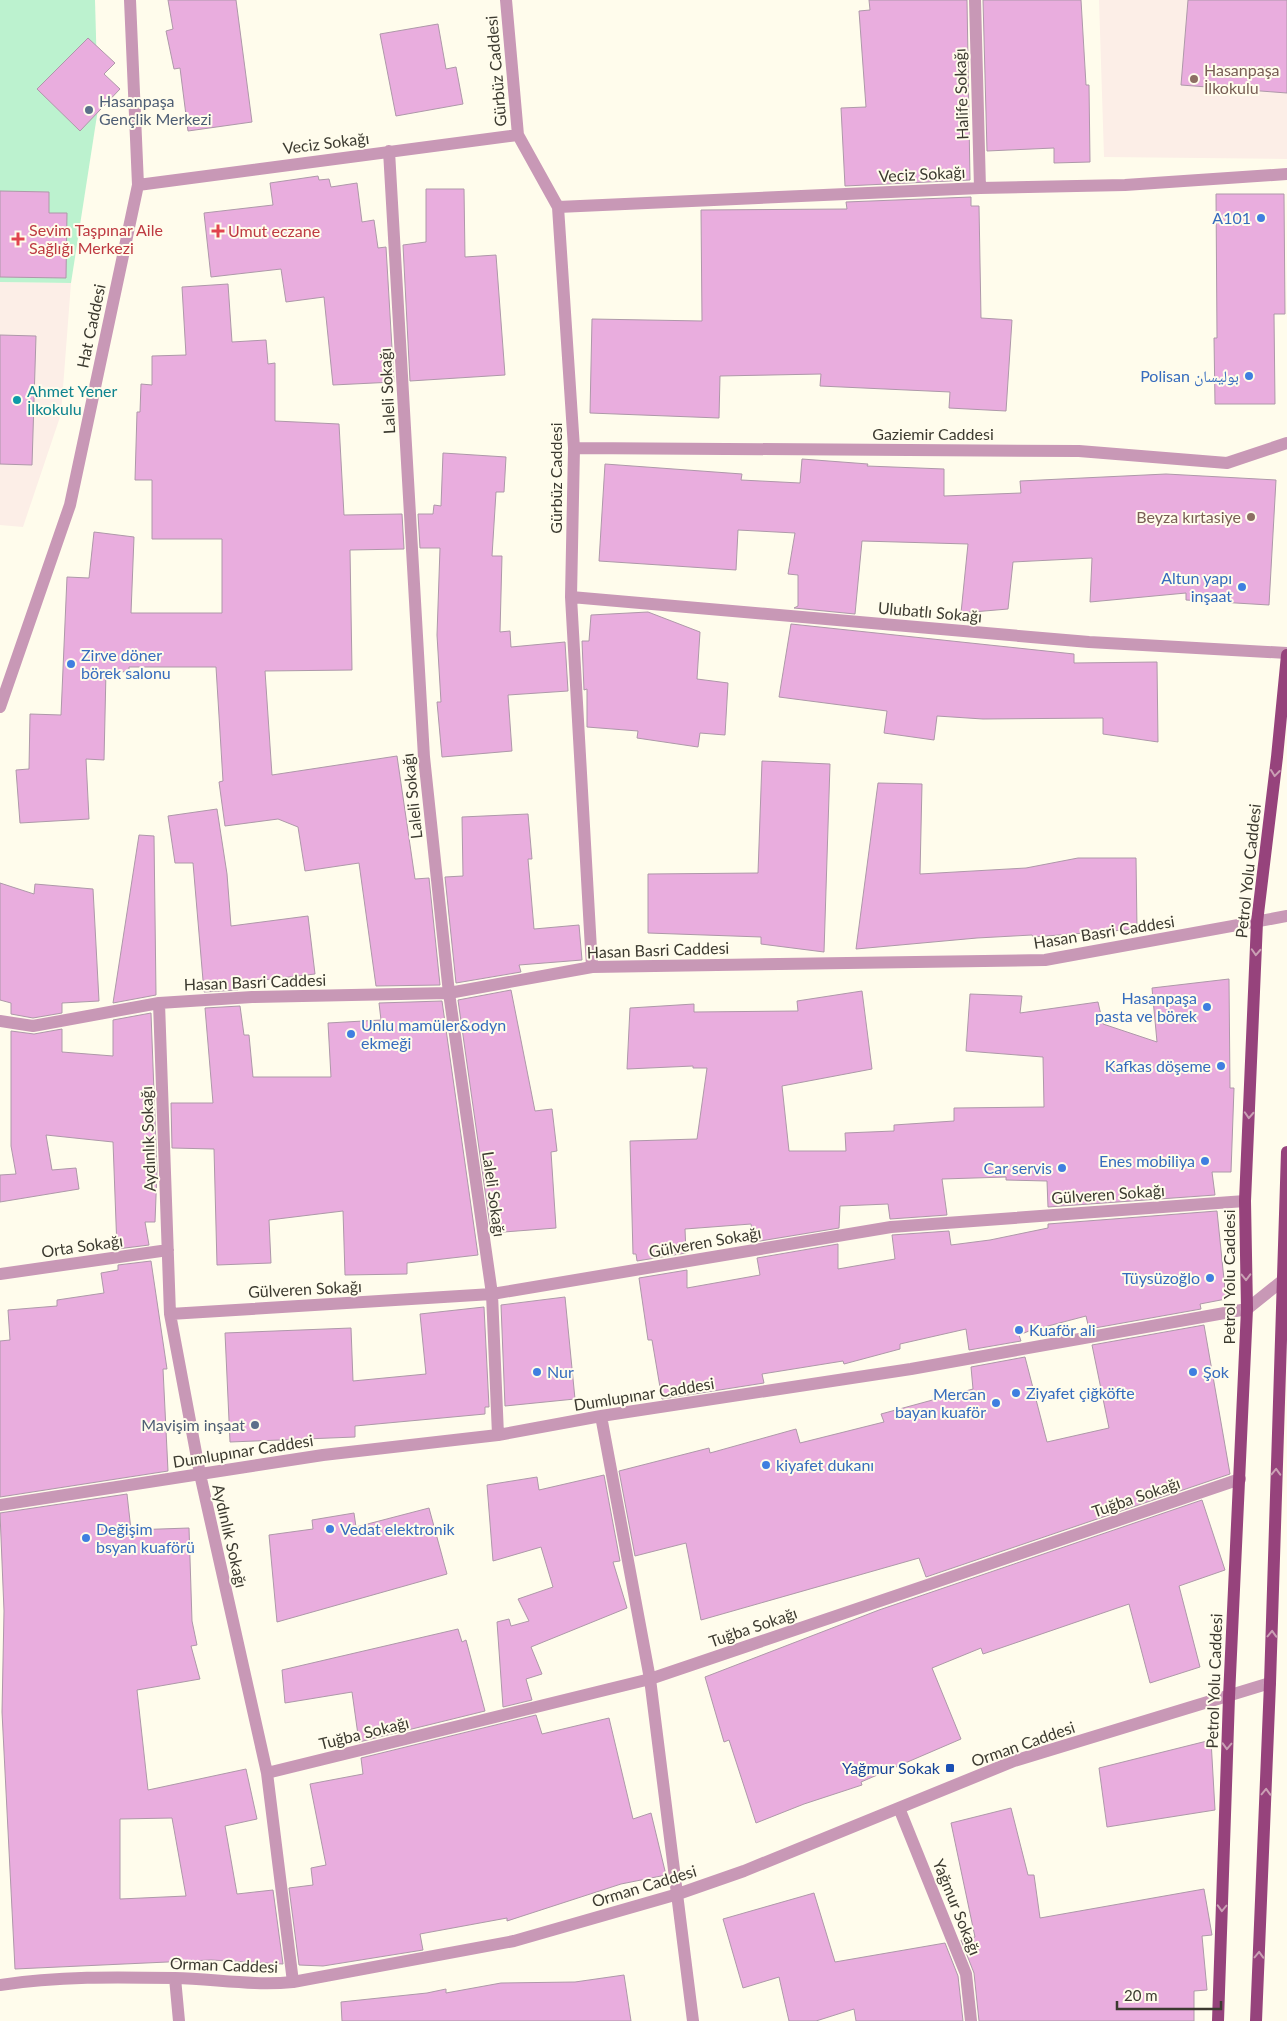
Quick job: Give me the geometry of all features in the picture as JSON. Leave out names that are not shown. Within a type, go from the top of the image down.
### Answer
[{"type":"main road","name":"Petrol Yolu Caddesi","points":[[1218,2021],[1229,1697],[1240,1479],[1246,1309],[1245,1201],[1257,922],[1278,757],[1287,654]]},
{"type":"main road","points":[[1256,2021],[1282,1447],[1284,1318],[1282,1281],[1287,1152]]},
{"type":"street","name":"Hat Caddesi","points":[[0,707],[70,505],[138,185],[130,0]]},
{"type":"street","name":"Gürbüz Caddesi","points":[[506,0],[518,135],[558,207],[574,448],[571,597],[592,967]]},
{"type":"street","name":"Halife Sokağı","points":[[975,0],[980,188]]},
{"type":"street","name":"Veciz Sokağı","points":[[138,185],[518,135]]},
{"type":"street","name":"Laleli Sokağı","points":[[389,152],[424,757],[449,992],[492,1294],[498,1435]]},
{"type":"street","name":"Veciz Sokağı","points":[[558,207],[980,188],[1125,185],[1287,174]]},
{"type":"street","name":"Gaziemir Caddesi","points":[[574,448],[1079,451],[1227,463],[1287,443]]},
{"type":"street","name":"Ulubatlı Sokağı","points":[[571,597],[1079,641],[1287,654]]},
{"type":"street","name":"Hasan Basri Caddesi","points":[[0,1020],[34,1026],[159,1003],[252,997],[449,992],[592,967],[1045,960],[1287,916]]},
{"type":"street","name":"Aydınlık Sokağı","points":[[159,1003],[170,1314],[200,1474],[267,1773],[293,1982]]},
{"type":"street","name":"Gülveren Sokağı","points":[[170,1314],[492,1294],[891,1227],[1245,1201]]},
{"type":"street","name":"Orta Sokağı","points":[[0,1274],[168,1250]]},
{"type":"street","name":"Dumlupınar Caddesi","points":[[0,1505],[323,1455],[498,1435],[601,1416],[911,1369],[1246,1309],[1282,1281]]},
{"type":"street","points":[[601,1416],[650,1679],[693,2021]]},
{"type":"street","name":"Tuğba Sokağı","points":[[267,1773],[650,1679],[1240,1479]]},
{"type":"street","name":"Orman Caddesi","points":[[0,1985],[35,1980],[176,1978],[269,1984],[293,1982],[514,1941],[678,1894],[744,1871],[1014,1761],[1270,1683]]},
{"type":"street","name":"Yağmur Sokağı","points":[[899,1808],[966,1974],[971,2021]]},
{"type":"street","points":[[176,1978],[179,2021]]},
{"type":"shaded area","name":"Hasanpaşa İlkokulu","points":[[1099,0],[1287,0],[1287,159],[1104,157]]},
{"type":"shaded area","points":[[0,282],[71,283],[61,414],[23,527],[0,525]]},
{"type":"green space","points":[[0,0],[95,0],[98,109],[71,283],[0,282]]},
{"type":"building","points":[[168,0],[236,0],[252,122],[188,131],[180,68],[174,69],[166,31],[173,29]]},
{"type":"building","points":[[869,0],[967,0],[970,180],[845,186],[841,108],[866,107],[859,11],[870,10]]},
{"type":"building","points":[[983,0],[1081,0],[1086,85],[1089,85],[1090,162],[1054,163],[1054,148],[987,151]]},
{"type":"building","points":[[1188,0],[1287,0],[1287,93],[1181,85]]},
{"type":"building","points":[[438,24],[446,69],[456,67],[463,104],[396,116],[380,34]]},
{"type":"building","points":[[88,38],[115,63],[104,74],[120,89],[80,131],[37,89]]},
{"type":"building","points":[[318,176],[319,180],[329,179],[331,187],[357,183],[362,222],[374,220],[378,248],[386,247],[394,382],[333,385],[324,297],[286,302],[281,269],[211,277],[204,213],[273,205],[270,183]]},
{"type":"building","points":[[426,189],[464,189],[465,257],[496,255],[505,375],[410,381],[403,245],[426,242]]},
{"type":"building","points":[[0,191],[49,192],[49,213],[67,213],[66,278],[0,277]]},
{"type":"building","points":[[1216,194],[1284,194],[1285,314],[1274,314],[1275,404],[1215,404],[1214,338],[1217,338]]},
{"type":"building","points":[[971,197],[971,206],[979,206],[981,318],[1012,320],[1006,411],[949,408],[950,392],[820,386],[821,374],[720,376],[719,418],[590,413],[592,319],[702,321],[701,210],[847,209],[846,202]]},
{"type":"building","points":[[228,284],[232,342],[266,340],[268,364],[275,363],[275,421],[339,424],[344,515],[402,514],[404,549],[350,550],[352,670],[265,671],[272,775],[397,756],[415,879],[429,878],[440,985],[376,986],[359,863],[305,871],[298,827],[278,819],[225,826],[219,782],[223,781],[216,667],[129,667],[129,672],[106,671],[104,760],[86,759],[89,819],[20,823],[16,770],[29,769],[30,714],[61,715],[67,577],[89,578],[94,532],[134,537],[131,613],[222,613],[222,539],[152,539],[152,480],[135,480],[137,412],[140,412],[141,384],[152,385],[152,356],[186,355],[182,287]]},
{"type":"building","name":"Ahmet Yener İlkokulu","points":[[0,335],[36,336],[32,465],[0,464]]},
{"type":"building","points":[[443,453],[506,457],[504,492],[496,492],[492,556],[502,556],[500,632],[510,631],[511,647],[565,642],[568,691],[508,695],[512,751],[442,757],[437,702],[441,702],[437,635],[440,548],[420,548],[418,514],[433,514],[434,505],[441,506]]},
{"type":"building","points":[[802,459],[868,464],[867,466],[944,469],[944,496],[1021,493],[1020,481],[1166,474],[1276,480],[1269,605],[1186,600],[1186,593],[1090,602],[1092,558],[1013,562],[1008,609],[961,613],[968,544],[862,541],[855,614],[794,608],[798,606],[798,575],[788,574],[795,533],[738,530],[736,570],[599,561],[605,464],[742,474],[741,480],[800,483]]},
{"type":"building","points":[[648,612],[700,632],[697,679],[728,683],[725,735],[700,733],[698,747],[637,738],[638,731],[587,727],[587,689],[584,690],[582,641],[589,641],[591,615]]},
{"type":"building","points":[[791,624],[1074,654],[1074,663],[1157,662],[1158,742],[1103,734],[1103,718],[983,719],[937,716],[934,740],[884,733],[887,711],[779,697]]},
{"type":"building","points":[[762,761],[830,764],[824,952],[761,944],[761,937],[648,933],[648,874],[758,873]]},
{"type":"building","points":[[878,783],[922,784],[920,874],[1026,868],[1078,858],[1136,858],[1137,929],[1033,937],[1032,935],[977,938],[856,949]]},
{"type":"building","points":[[217,809],[227,874],[231,926],[308,916],[315,974],[237,983],[238,990],[204,992],[193,863],[175,863],[168,816]]},
{"type":"building","points":[[528,814],[532,859],[528,859],[534,929],[579,925],[582,960],[519,965],[521,972],[456,983],[445,877],[463,876],[462,817]]},
{"type":"building","points":[[139,835],[154,836],[156,995],[113,1003]]},
{"type":"building","points":[[0,883],[34,894],[35,884],[93,889],[99,1001],[62,1003],[62,1013],[33,1018],[11,1014],[11,1003],[0,1000]]},
{"type":"building","points":[[1229,979],[1230,1088],[1234,1088],[1231,1172],[1212,1172],[1215,1195],[1048,1207],[1047,1181],[1006,1180],[1006,1177],[942,1179],[947,1215],[890,1219],[888,1204],[840,1206],[839,1228],[754,1242],[751,1224],[685,1229],[686,1253],[637,1261],[636,1254],[633,1254],[630,1141],[697,1139],[707,1068],[693,1068],[693,1066],[627,1069],[630,1008],[694,1004],[694,1012],[798,1011],[797,1001],[862,991],[872,1069],[782,1086],[789,1151],[846,1151],[845,1133],[894,1131],[894,1125],[954,1121],[954,1108],[1044,1107],[1043,1057],[966,1051],[970,994],[1022,996],[1020,1013],[1098,1002],[1103,1024],[1157,1042],[1152,988]]},
{"type":"building","points":[[511,990],[535,1111],[552,1109],[557,1151],[551,1152],[556,1228],[491,1233],[458,1000]]},
{"type":"building","points":[[442,1001],[478,1255],[407,1263],[407,1274],[345,1275],[343,1211],[269,1220],[271,1263],[217,1265],[214,1149],[172,1148],[171,1103],[213,1103],[205,1008],[240,1006],[244,1035],[249,1035],[253,1077],[331,1077],[328,1023],[381,1020],[379,1003]]},
{"type":"building","points":[[151,1013],[157,1171],[155,1222],[145,1222],[149,1245],[117,1249],[113,1142],[46,1135],[52,1170],[76,1168],[79,1189],[0,1202],[0,1175],[16,1174],[11,1146],[11,1031],[34,1034],[62,1029],[62,1052],[113,1056],[113,1020]]},
{"type":"building","points":[[1217,1211],[1226,1299],[1200,1304],[1201,1309],[1089,1329],[1086,1316],[1029,1331],[1019,1335],[1021,1341],[969,1350],[966,1329],[900,1344],[900,1349],[844,1364],[843,1361],[762,1374],[764,1383],[662,1399],[652,1340],[648,1340],[639,1278],[687,1270],[687,1288],[760,1275],[757,1258],[838,1244],[838,1269],[895,1259],[892,1235],[949,1231],[951,1245],[990,1240],[1048,1228],[1048,1224]]},
{"type":"building","points":[[151,1261],[167,1369],[163,1369],[168,1471],[0,1497],[0,1341],[10,1340],[8,1310],[57,1306],[57,1300],[104,1293],[101,1273],[118,1270],[118,1265]]},
{"type":"building","points":[[565,1297],[575,1399],[505,1406],[501,1305]]},
{"type":"building","points":[[484,1307],[489,1407],[485,1407],[485,1414],[355,1426],[355,1437],[230,1442],[225,1333],[351,1328],[353,1381],[426,1374],[420,1314]]},
{"type":"building","points":[[1204,1325],[1230,1474],[926,1577],[919,1558],[701,1620],[686,1543],[635,1556],[619,1471],[709,1448],[710,1453],[796,1429],[800,1443],[884,1422],[881,1414],[973,1389],[971,1367],[1025,1357],[1047,1442],[1109,1428],[1092,1345]]},
{"type":"building","points":[[604,1475],[620,1561],[613,1562],[627,1608],[531,1647],[542,1674],[526,1679],[532,1700],[503,1707],[497,1622],[509,1619],[511,1626],[529,1621],[518,1599],[553,1587],[541,1547],[493,1561],[487,1485],[537,1477],[539,1490]]},
{"type":"building","points":[[127,1494],[131,1530],[189,1528],[192,1621],[197,1645],[191,1646],[200,1679],[137,1690],[148,1790],[246,1769],[257,1819],[225,1826],[237,1894],[273,1890],[283,1964],[211,1960],[15,1969],[2,1712],[4,1611],[0,1513]],"holes":[[[172,1818],[186,1896],[120,1899],[120,1819]]]},
{"type":"building","points":[[1202,1500],[1225,1570],[1179,1586],[1200,1667],[1150,1683],[1129,1604],[983,1654],[981,1648],[932,1668],[961,1739],[861,1782],[862,1785],[804,1804],[756,1823],[729,1740],[724,1742],[705,1677],[879,1610]]},
{"type":"building","points":[[429,1508],[447,1574],[277,1622],[269,1535],[313,1529],[312,1520],[354,1513],[356,1527]]},
{"type":"building","points":[[458,1629],[462,1642],[466,1640],[485,1711],[359,1742],[352,1692],[285,1703],[282,1670]]},
{"type":"building","points":[[536,1715],[542,1734],[609,1718],[633,1819],[651,1813],[666,1875],[621,1884],[507,1921],[507,1918],[420,1934],[423,1950],[323,1966],[299,1965],[289,1888],[313,1885],[311,1868],[326,1865],[310,1784],[363,1774],[361,1758]]},
{"type":"building","points":[[1211,1740],[1215,1810],[1107,1827],[1099,1768]]},
{"type":"building","points":[[1011,1808],[1028,1875],[1034,1875],[1040,1918],[1204,1889],[1212,1935],[1202,1936],[1207,1990],[1194,1991],[1194,2021],[979,2021],[974,1973],[961,1940],[975,1937],[951,1823]]},
{"type":"building","points":[[814,1893],[835,1962],[945,1943],[958,1976],[963,2021],[856,2021],[854,2009],[816,2021],[789,2021],[779,1977],[743,1988],[723,1919]]},
{"type":"building","points":[[624,1975],[631,2021],[342,2021],[341,2002],[427,1993],[446,1989],[446,1993],[501,1983],[575,1982]]},
{"type":"place","name":"Hasanpaşa İlkokulu","points":[[1194,79]]},
{"type":"place","name":"Hasanpaşa Gençlik Merkezi","points":[[89,110]]},
{"type":"place","name":"A101","points":[[1261,218]]},
{"type":"place","name":"Umut eczane","points":[[218,231]]},
{"type":"place","name":"Sevim Taşpınar Aile Sağlığı Merkezi","points":[[18,239]]},
{"type":"place","name":"Polisan بوليسان","points":[[1249,376]]},
{"type":"place","name":"Ahmet Yener İlkokulu","points":[[17,400]]},
{"type":"place","name":"Beyza kırtasiye","points":[[1251,517]]},
{"type":"place","name":"Altun yapı inşaat","points":[[1242,587]]},
{"type":"place","name":"Zirve döner börek salonu","points":[[71,664]]},
{"type":"place","name":"Hasanpaşa pasta ve börek","points":[[1207,1007]]},
{"type":"place","name":"Unlu mamüler&odyn ekmeği","points":[[351,1034]]},
{"type":"place","name":"Kafkas döşeme","points":[[1221,1066]]},
{"type":"place","name":"Enes mobiliya","points":[[1205,1161]]},
{"type":"place","name":"Car servis","points":[[1062,1168]]},
{"type":"place","name":"Tüysüzoğlo","points":[[1210,1278]]},
{"type":"place","name":"Kuaför ali","points":[[1019,1330]]},
{"type":"place","name":"Nur","points":[[537,1372]]},
{"type":"place","name":"Şok","points":[[1193,1372]]},
{"type":"place","name":"Ziyafet çiğköfte","points":[[1016,1393]]},
{"type":"place","name":"Mercan bayan kuaför","points":[[996,1403]]},
{"type":"place","name":"Mavişim inşaat","points":[[255,1425]]},
{"type":"place","name":"kiyafet dukanı","points":[[766,1465]]},
{"type":"place","name":"Vedat elektronik","points":[[330,1529]]},
{"type":"place","name":"Değişim bsyan kuaförü","points":[[86,1538]]},
{"type":"place","name":"Yağmur Sokak","points":[[950,1768]]}]
